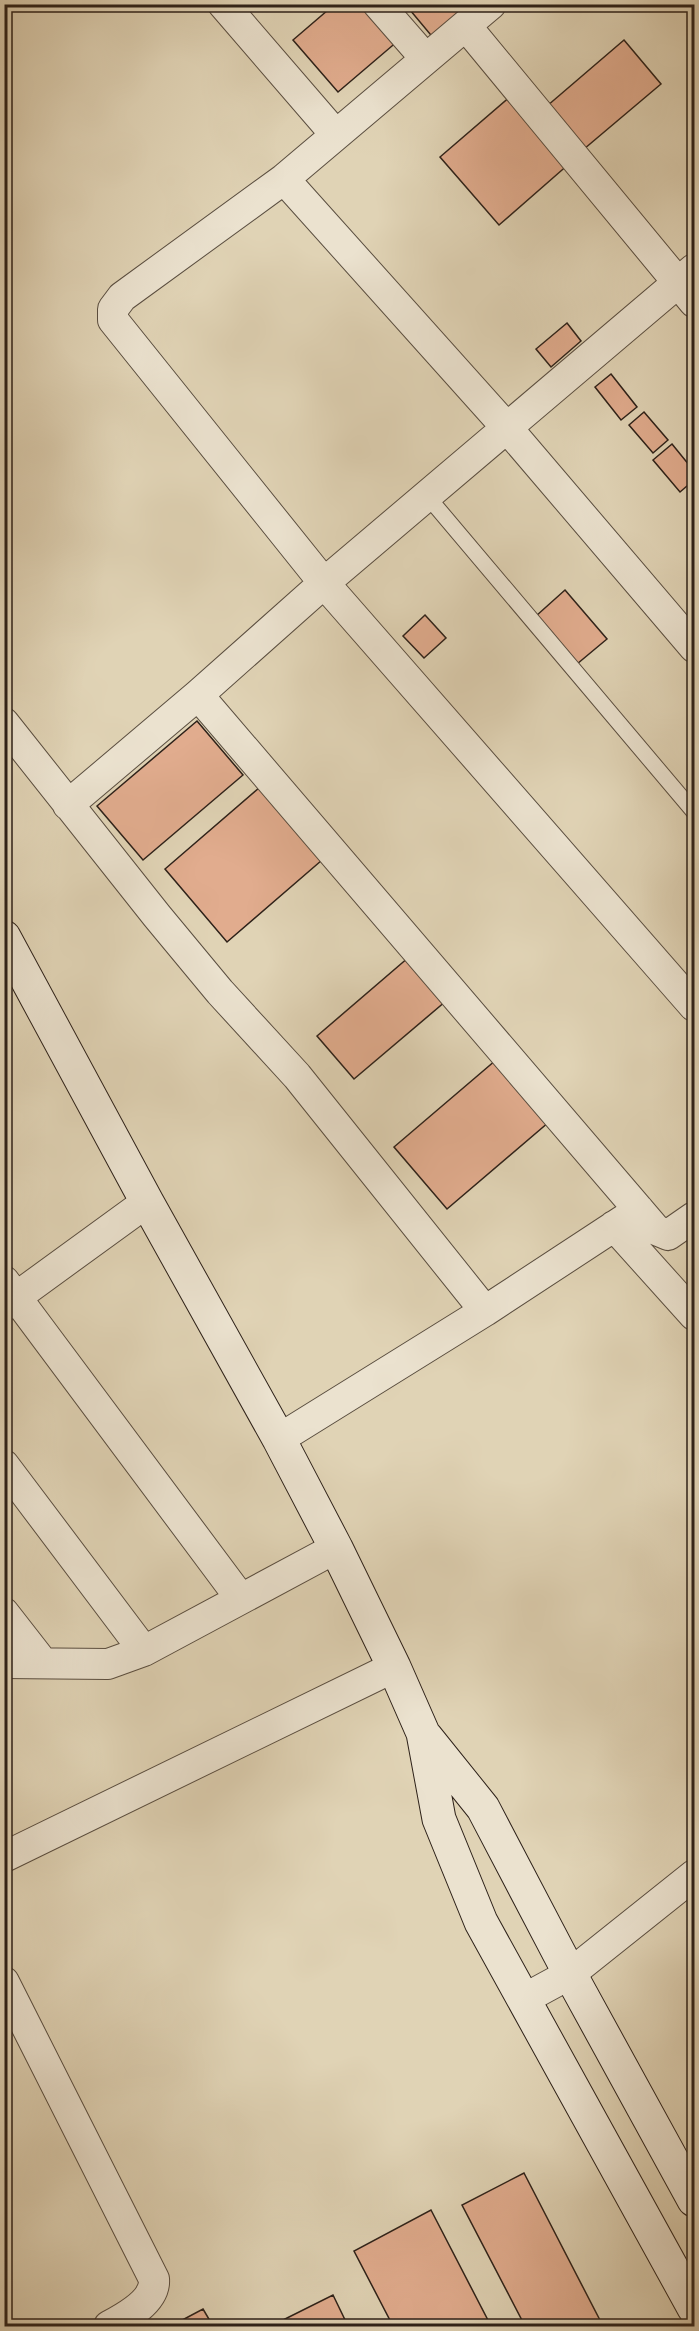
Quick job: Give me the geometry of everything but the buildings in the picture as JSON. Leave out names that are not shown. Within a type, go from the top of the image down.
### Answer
[{"type":"street","points":[[223,4],[336,135]]},
{"type":"street","points":[[378,4],[426,59]]},
{"type":"street","points":[[491,4],[284,179],[122,297],[113,309],[113,320],[324,583],[694,1006]]},
{"type":"street","points":[[68,805],[198,695],[324,583],[508,429],[689,285],[466,26]]},
{"type":"street","points":[[284,179],[508,429],[694,647]]},
{"type":"street","points":[[198,695],[656,1230],[668,1235],[694,1217]]},
{"type":"street","points":[[4,723],[220,992],[297,1076],[485,1311]]},
{"type":"street","points":[[4,937],[147,1202],[279,1439],[336,1548],[394,1666],[423,1733],[439,1819],[481,1922],[694,2308]]},
{"type":"street","points":[[147,1202],[8,1294],[241,1599]]},
{"type":"street","points":[[279,1439],[485,1311],[639,1210]]},
{"type":"street","points":[[614,1226],[694,1316]]},
{"type":"street","points":[[4,1465],[144,1651]]},
{"type":"street","points":[[4,1662],[108,1664],[144,1651],[336,1548]]},
{"type":"street","points":[[4,1614],[43,1664]]},
{"type":"street","points":[[4,1857],[394,1666]]},
{"type":"street","points":[[423,1733],[483,1808],[570,1974],[694,2200]]},
{"type":"street","points":[[524,1999],[570,1974],[694,1875]]},
{"type":"street","points":[[4,1982],[153,2279],[154,2285],[151,2293],[141,2304],[109,2326]]},
{"type":"lane","points":[[428,497],[694,812]]}]
